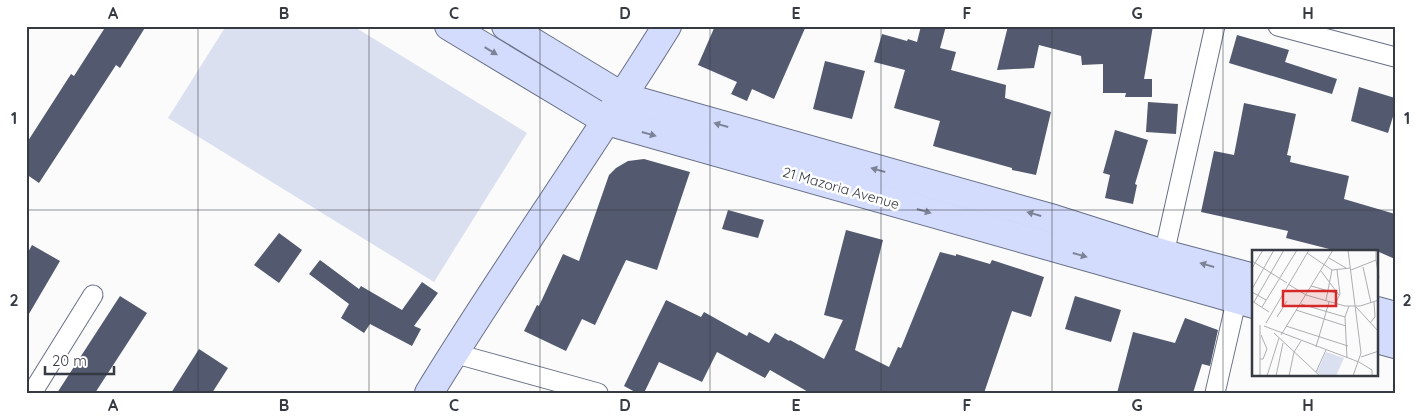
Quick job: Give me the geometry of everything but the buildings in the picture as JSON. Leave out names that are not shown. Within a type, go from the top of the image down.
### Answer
[{"type":"main road","name":"21 Mazoria Avenue","points":[[449,26],[607,121],[1247,290]]},
{"type":"main road","name":"21 Mazoria Avenue","points":[[506,26],[623,98],[1054,219],[1164,254],[1247,290]]},
{"type":"main road","points":[[429,393],[453,353],[623,98],[667,26]]},
{"type":"main road","points":[[1378,311],[1395,316]]},
{"type":"main road","points":[[1378,339],[1395,344]]},
{"type":"street","points":[[1164,254],[1215,26]]},
{"type":"street","points":[[1278,26],[1395,57]]},
{"type":"street","points":[[1215,393],[1247,290]]},
{"type":"street","points":[[32,393],[93,295]]},
{"type":"street","points":[[453,353],[598,393]]},
{"type":"shaded area","points":[[226,26],[353,26],[527,133],[434,282],[168,118]]}]
